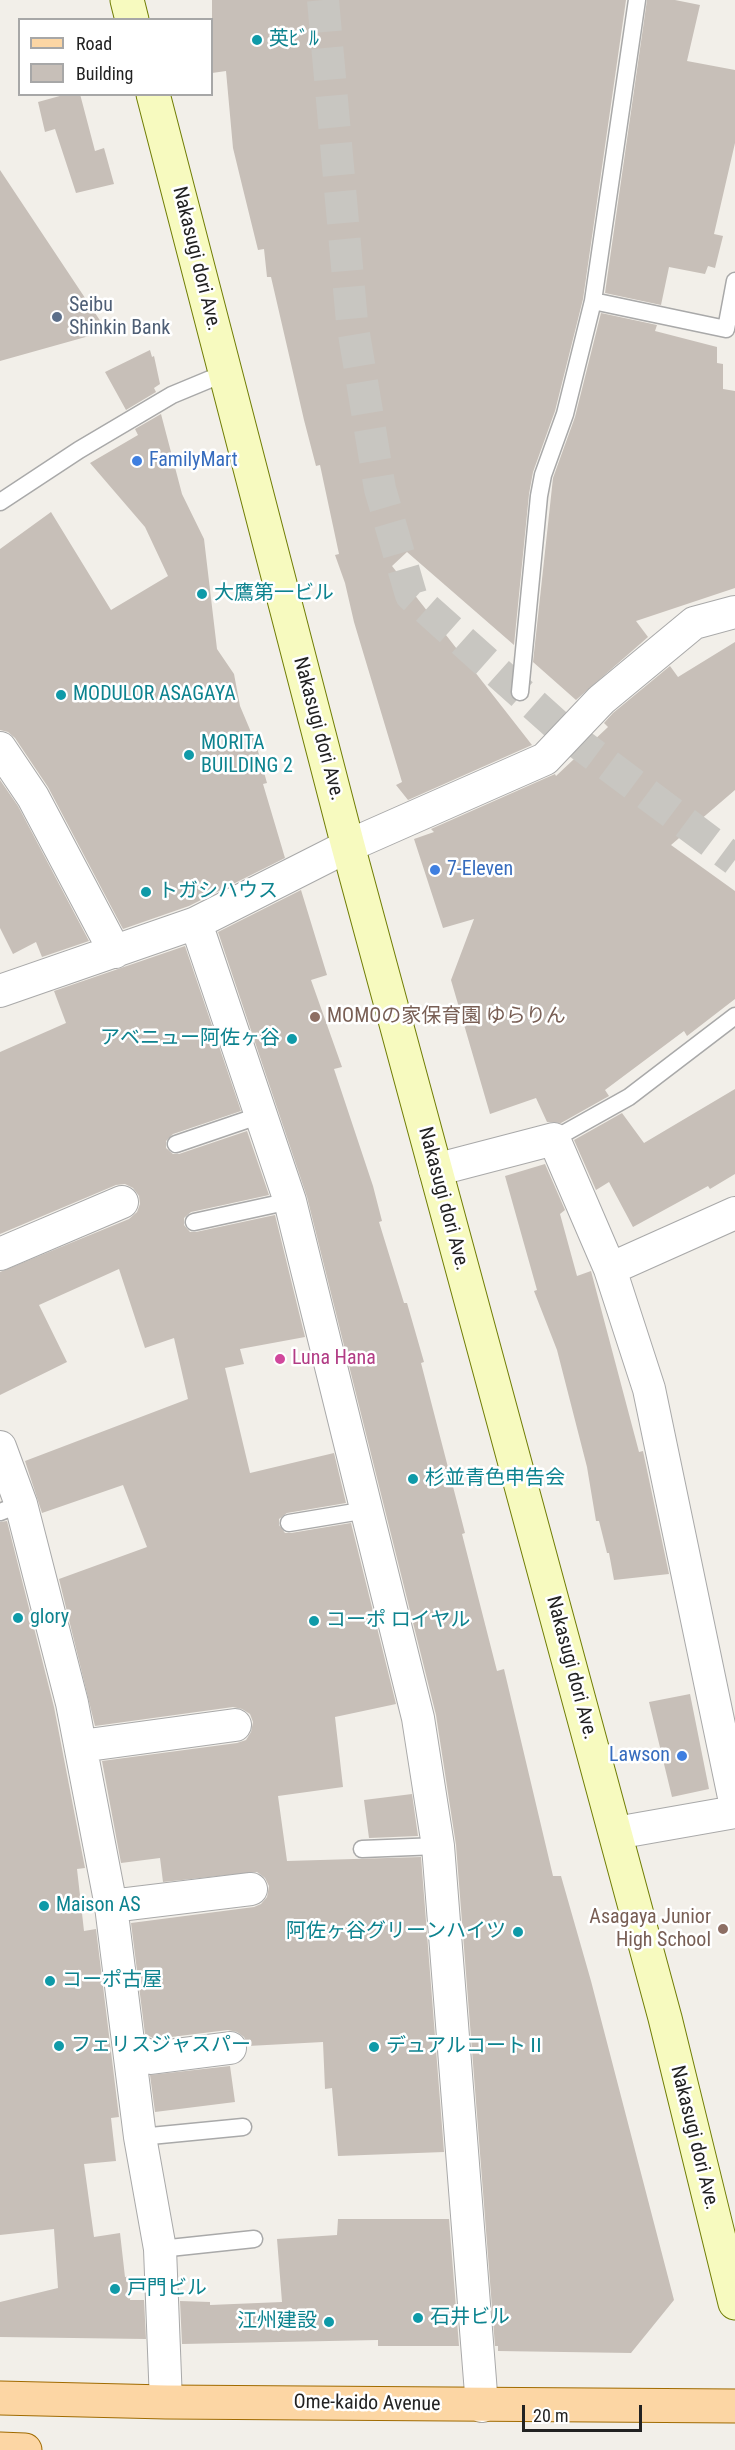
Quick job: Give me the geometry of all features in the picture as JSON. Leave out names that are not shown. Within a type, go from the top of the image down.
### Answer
[{"type":"main road","points":[[127,0],[132,18]]},
{"type":"main road","name":"Nakasugi dori Ave.","points":[[154,96],[348,846],[616,1833],[735,2302]]},
{"type":"main road","name":"Ome-kaido Avenue","points":[[0,2398],[482,2406],[735,2406]]},
{"type":"main road","points":[[0,2449],[25,2450]]},
{"type":"street","points":[[2,987],[115,952],[196,923],[348,846],[545,759],[601,700],[694,623],[735,612]]},
{"type":"street","points":[[0,748],[33,797],[115,952]]},
{"type":"street","points":[[196,923],[290,1201],[418,1718],[438,1846],[482,2406]]},
{"type":"street","points":[[435,1170],[554,1139],[610,1269],[649,1389],[735,1802]]},
{"type":"street","points":[[0,1254],[122,1202]]},
{"type":"street","points":[[610,1269],[735,1213]]},
{"type":"street","points":[[0,1446],[10,1508],[81,1746],[111,1906],[141,2137],[160,2249],[166,2402]]},
{"type":"street","points":[[81,1746],[235,1725]]},
{"type":"street","points":[[616,1833],[735,1812]]},
{"type":"street","points":[[111,1906],[251,1889]]},
{"type":"street","points":[[129,2045],[151,2058],[230,2048]]},
{"type":"lane","points":[[520,692],[539,496],[543,475],[566,414],[593,301],[637,0]]},
{"type":"lane","points":[[593,301],[730,334],[735,281]]},
{"type":"lane","points":[[0,502],[79,450],[172,395],[225,373]]},
{"type":"lane","points":[[554,1139],[629,1098],[735,1016]]},
{"type":"lane","points":[[176,1144],[261,1115]]},
{"type":"lane","points":[[194,1222],[290,1201]]},
{"type":"lane","points":[[289,1523],[367,1510]]},
{"type":"lane","points":[[362,1849],[438,1846]]},
{"type":"lane","points":[[141,2137],[243,2127]]},
{"type":"lane","points":[[160,2249],[254,2239]]},
{"type":"building","points":[[212,0],[626,0],[583,299],[555,411],[533,472],[529,494],[514,645],[407,552],[392,566],[532,745],[408,800],[396,785],[402,782],[335,555],[339,554],[320,465],[316,466],[304,420],[271,277],[267,277],[264,249],[258,250],[233,148],[226,71],[213,73]]},
{"type":"building","points":[[647,0],[675,0],[700,5],[687,61],[735,70],[735,143],[714,234],[723,236],[715,268],[708,266],[705,274],[669,267],[661,305],[605,293]]},
{"type":"building","points":[[60,96],[81,96],[95,151],[104,148],[114,184],[76,193],[55,129],[45,132],[38,102]]},
{"type":"building","points":[[0,170],[107,331],[0,361]]},
{"type":"building","points":[[601,313],[657,325],[655,331],[717,347],[717,363],[723,364],[723,389],[735,391],[735,588],[636,621],[648,637],[576,700],[533,662],[553,478],[575,417]]},
{"type":"building","points":[[150,350],[152,357],[154,356],[160,384],[154,388],[156,392],[126,410],[105,372]]},
{"type":"building","points":[[161,414],[182,494],[204,539],[217,649],[234,674],[240,706],[256,744],[267,783],[263,784],[285,858],[189,906],[123,929],[48,787],[15,738],[8,732],[0,730],[0,549],[51,512],[111,610],[168,576],[145,527],[90,463],[138,435],[135,429]]},
{"type":"building","points":[[735,642],[735,790],[671,845],[735,891],[735,999],[687,1036],[684,1031],[605,1090],[609,1096],[561,1123],[547,1122],[536,1098],[490,1114],[451,980],[474,919],[443,928],[414,839],[434,832],[431,829],[555,774],[556,776],[608,727],[604,723],[613,713],[670,666],[678,677]]},
{"type":"building","points":[[0,780],[18,806],[89,941],[42,957],[36,942],[13,954],[0,928]]},
{"type":"building","points":[[301,890],[327,975],[311,980],[342,1067],[334,1069],[373,1186],[382,1221],[379,1222],[404,1303],[407,1303],[424,1362],[421,1363],[465,1533],[462,1534],[497,1671],[504,1669],[553,1876],[561,1876],[591,1981],[674,2300],[631,2353],[498,2351],[498,2346],[495,2346],[456,1845],[436,1715],[307,1197],[218,932]]},
{"type":"building","points":[[185,946],[241,1111],[173,1134],[166,1141],[166,1148],[173,1154],[179,1154],[247,1131],[269,1195],[191,1212],[184,1218],[184,1225],[190,1232],[196,1232],[275,1215],[305,1337],[240,1349],[244,1364],[225,1368],[250,1473],[334,1453],[346,1503],[287,1513],[279,1519],[279,1525],[285,1533],[291,1533],[351,1523],[396,1704],[335,1717],[343,1787],[278,1796],[287,1861],[421,1857],[444,2152],[338,2156],[332,2088],[325,2089],[323,2042],[248,2046],[244,2037],[228,2030],[155,2039],[145,2034],[131,1923],[254,1907],[261,1904],[267,1897],[269,1886],[265,1878],[257,1872],[163,1882],[160,1858],[121,1863],[102,1761],[237,1743],[246,1740],[253,1722],[250,1714],[233,1707],[95,1726],[59,1579],[147,1547],[123,1485],[42,1513],[25,1461],[188,1399],[174,1338],[145,1348],[119,1269],[39,1305],[67,1362],[0,1395],[0,1272],[129,1219],[137,1212],[140,1204],[139,1196],[133,1188],[125,1184],[116,1185],[0,1234],[0,1052],[66,1023],[54,991]]},
{"type":"building","points":[[735,1089],[735,1174],[710,1189],[708,1186],[633,1227],[609,1182],[596,1190],[574,1140],[622,1113],[644,1143]]},
{"type":"building","points":[[545,1164],[565,1210],[560,1214],[577,1276],[591,1271],[639,1452],[643,1451],[669,1574],[614,1580],[609,1553],[607,1553],[599,1521],[596,1521],[587,1467],[557,1350],[534,1291],[537,1290],[505,1176]]},
{"type":"building","points":[[7,1521],[54,1707],[85,1868],[77,1869],[84,1931],[96,1929],[119,2117],[111,2118],[116,2161],[84,2164],[94,2237],[120,2233],[125,2277],[132,2276],[130,2300],[144,2300],[146,2339],[0,2337],[0,2302],[58,2288],[54,2229],[0,2235],[0,1522]]},
{"type":"building","points":[[690,1694],[709,1789],[672,1797],[649,1702]]},
{"type":"building","points":[[412,1794],[418,1836],[369,1838],[364,1800]]},
{"type":"building","points":[[230,2066],[235,2102],[155,2112],[150,2075]]},
{"type":"building","points":[[338,2219],[449,2219],[459,2346],[378,2346],[378,2340],[182,2344],[180,2301],[210,2302],[210,2305],[282,2302],[277,2239],[337,2235]]},
{"type":"tunnel","points":[[323,0],[352,322],[380,489],[411,595],[569,736],[735,860]]},
{"type":"place","name":"英ﾋﾞﾙ","points":[[257,40]]},
{"type":"place","name":"Seibu Shinkin Bank","points":[[57,317]]},
{"type":"place","name":"FamilyMart","points":[[137,461]]},
{"type":"place","name":"大鷹第一ビル","points":[[202,594]]},
{"type":"place","name":"MODULOR ASAGAYA","points":[[61,695]]},
{"type":"place","name":"MORITA BUILDING 2","points":[[189,755]]},
{"type":"place","name":"7-Eleven","points":[[435,870]]},
{"type":"place","name":"トガシハウス","points":[[146,892]]},
{"type":"place","name":"MOMOの家保育園 ゆらりん","points":[[315,1017]]},
{"type":"place","name":"アベニュー阿佐ヶ谷","points":[[292,1039]]},
{"type":"place","name":"Luna Hana","points":[[280,1359]]},
{"type":"place","name":"杉並青色申告会","points":[[413,1479]]},
{"type":"place","name":"glory","points":[[18,1618]]},
{"type":"place","name":"コーポ ロイヤル","points":[[314,1621]]},
{"type":"place","name":"Lawson","points":[[682,1756]]},
{"type":"place","name":"Maison AS","points":[[44,1906]]},
{"type":"place","name":"Asagaya Junior High School","points":[[723,1929]]},
{"type":"place","name":"阿佐ヶ谷グリーンハイツ","points":[[518,1932]]},
{"type":"place","name":"コーポ古屋","points":[[50,1981]]},
{"type":"place","name":"フェリスジャスパー","points":[[59,2046]]},
{"type":"place","name":"デュアルコートⅡ","points":[[374,2047]]},
{"type":"place","name":"戸門ビル","points":[[115,2289]]},
{"type":"place","name":"石井ビル","points":[[418,2318]]},
{"type":"place","name":"江州建設","points":[[329,2322]]}]
